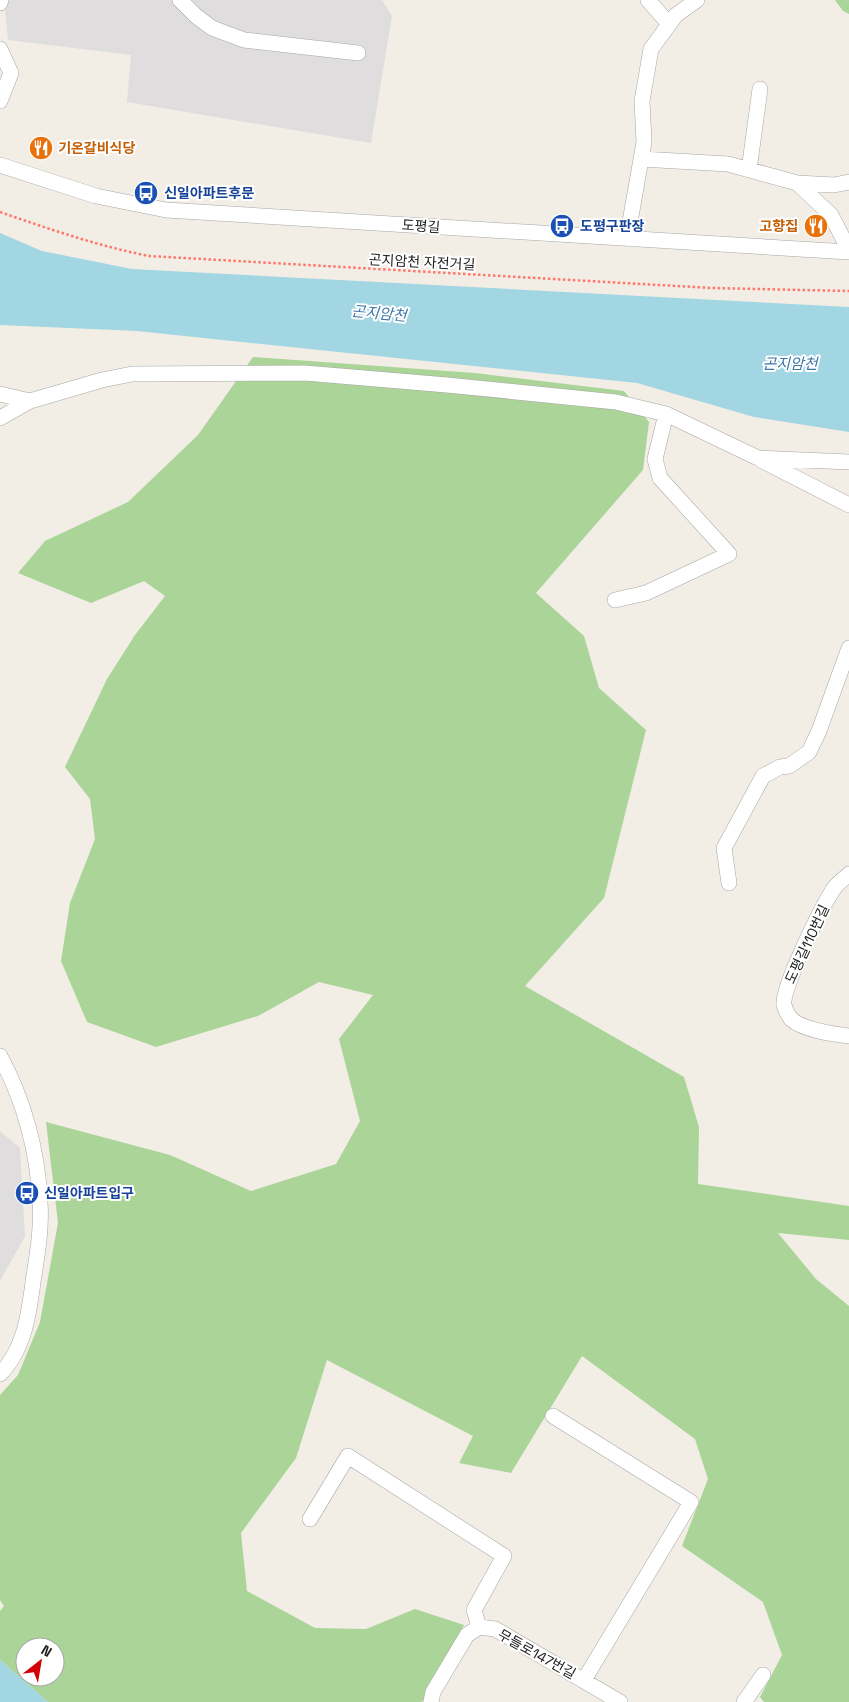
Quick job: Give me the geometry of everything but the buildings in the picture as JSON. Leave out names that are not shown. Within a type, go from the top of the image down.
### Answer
[{"type":"street","points":[[180,0],[196,16],[212,28],[244,40],[358,52]]},
{"type":"street","points":[[648,0],[669,24]]},
{"type":"street","points":[[628,239],[644,142],[642,101],[651,49],[676,14],[697,0]]},
{"type":"street","points":[[0,49],[11,73],[0,102]]},
{"type":"street","points":[[749,170],[760,89]]},
{"type":"street","points":[[641,160],[728,164],[797,183],[834,185],[849,182]]},
{"type":"street","name":"도평길","points":[[0,165],[96,196],[166,210],[849,251]]},
{"type":"street","points":[[797,183],[832,215],[849,251]]},
{"type":"street","points":[[0,418],[30,401],[102,380],[132,374],[305,374],[446,385],[616,402],[666,414],[758,458],[849,505]]},
{"type":"street","points":[[0,394],[30,401]]},
{"type":"street","points":[[615,600],[646,593],[729,554],[660,478],[654,459],[666,414]]},
{"type":"street","points":[[758,458],[849,462]]},
{"type":"street","points":[[729,883],[724,848],[763,776],[780,767],[790,766],[809,752],[819,731],[849,648]]},
{"type":"street","name":"도평길110번길","points":[[849,874],[835,887],[820,913],[786,988],[784,1006],[792,1019],[808,1027],[828,1034],[849,1036]]},
{"type":"street","points":[[0,1056],[11,1077],[28,1129],[38,1174],[40,1204],[39,1236],[28,1319],[19,1346],[0,1374]]},
{"type":"street","points":[[553,1416],[691,1502],[584,1680]]},
{"type":"street","points":[[310,1519],[348,1456],[496,1550],[504,1556],[474,1610],[479,1627]]},
{"type":"street","name":"무들로147번길","points":[[431,1702],[433,1692],[467,1635],[479,1627],[495,1629],[620,1702]]},
{"type":"street","points":[[744,1702],[763,1674]]},
{"type":"path","name":"곤지암천 자전거길","points":[[0,212],[81,240],[149,256],[712,288],[849,291]]},
{"type":"shaded area","points":[[4,0],[382,0],[392,16],[371,143],[127,102],[131,55],[8,40]]},
{"type":"shaded area","points":[[0,1131],[20,1148],[25,1236],[0,1281]]},
{"type":"green space","points":[[835,0],[849,0],[849,14],[843,11]]},
{"type":"green space","points":[[253,357],[475,373],[624,391],[649,422],[643,470],[536,593],[584,636],[599,688],[646,730],[604,898],[525,986],[684,1077],[699,1127],[698,1184],[849,1206],[849,1240],[778,1233],[816,1279],[849,1306],[849,1702],[764,1702],[760,1697],[782,1655],[763,1602],[682,1546],[708,1479],[695,1439],[582,1356],[511,1473],[459,1463],[473,1436],[327,1360],[296,1458],[241,1533],[247,1591],[315,1628],[366,1629],[415,1609],[464,1625],[422,1702],[48,1702],[31,1687],[65,1687],[65,1637],[15,1637],[15,1673],[0,1660],[0,1611],[4,1606],[0,1600],[0,1395],[18,1375],[40,1322],[58,1223],[46,1122],[170,1155],[251,1191],[336,1164],[360,1121],[339,1039],[373,995],[319,982],[258,1016],[156,1047],[87,1022],[61,961],[70,903],[95,839],[90,799],[65,767],[107,679],[135,635],[165,596],[144,581],[91,603],[18,573],[45,541],[128,502],[198,435]]},
{"type":"water","name":"곤지암천","points":[[0,233],[42,251],[132,269],[849,307],[849,432],[754,417],[637,383],[137,331],[0,325]]},
{"type":"water","points":[[0,1660],[15,1673],[15,1687],[31,1687],[48,1702],[0,1702]]},
{"type":"place","name":"기온갈비식당","points":[[41,148]]},
{"type":"place","name":"신일아파트후문","points":[[146,193]]},
{"type":"place","name":"도평구판장","points":[[562,226]]},
{"type":"place","name":"고향집","points":[[816,226]]},
{"type":"place","name":"신일아파트입구","points":[[27,1193]]}]
